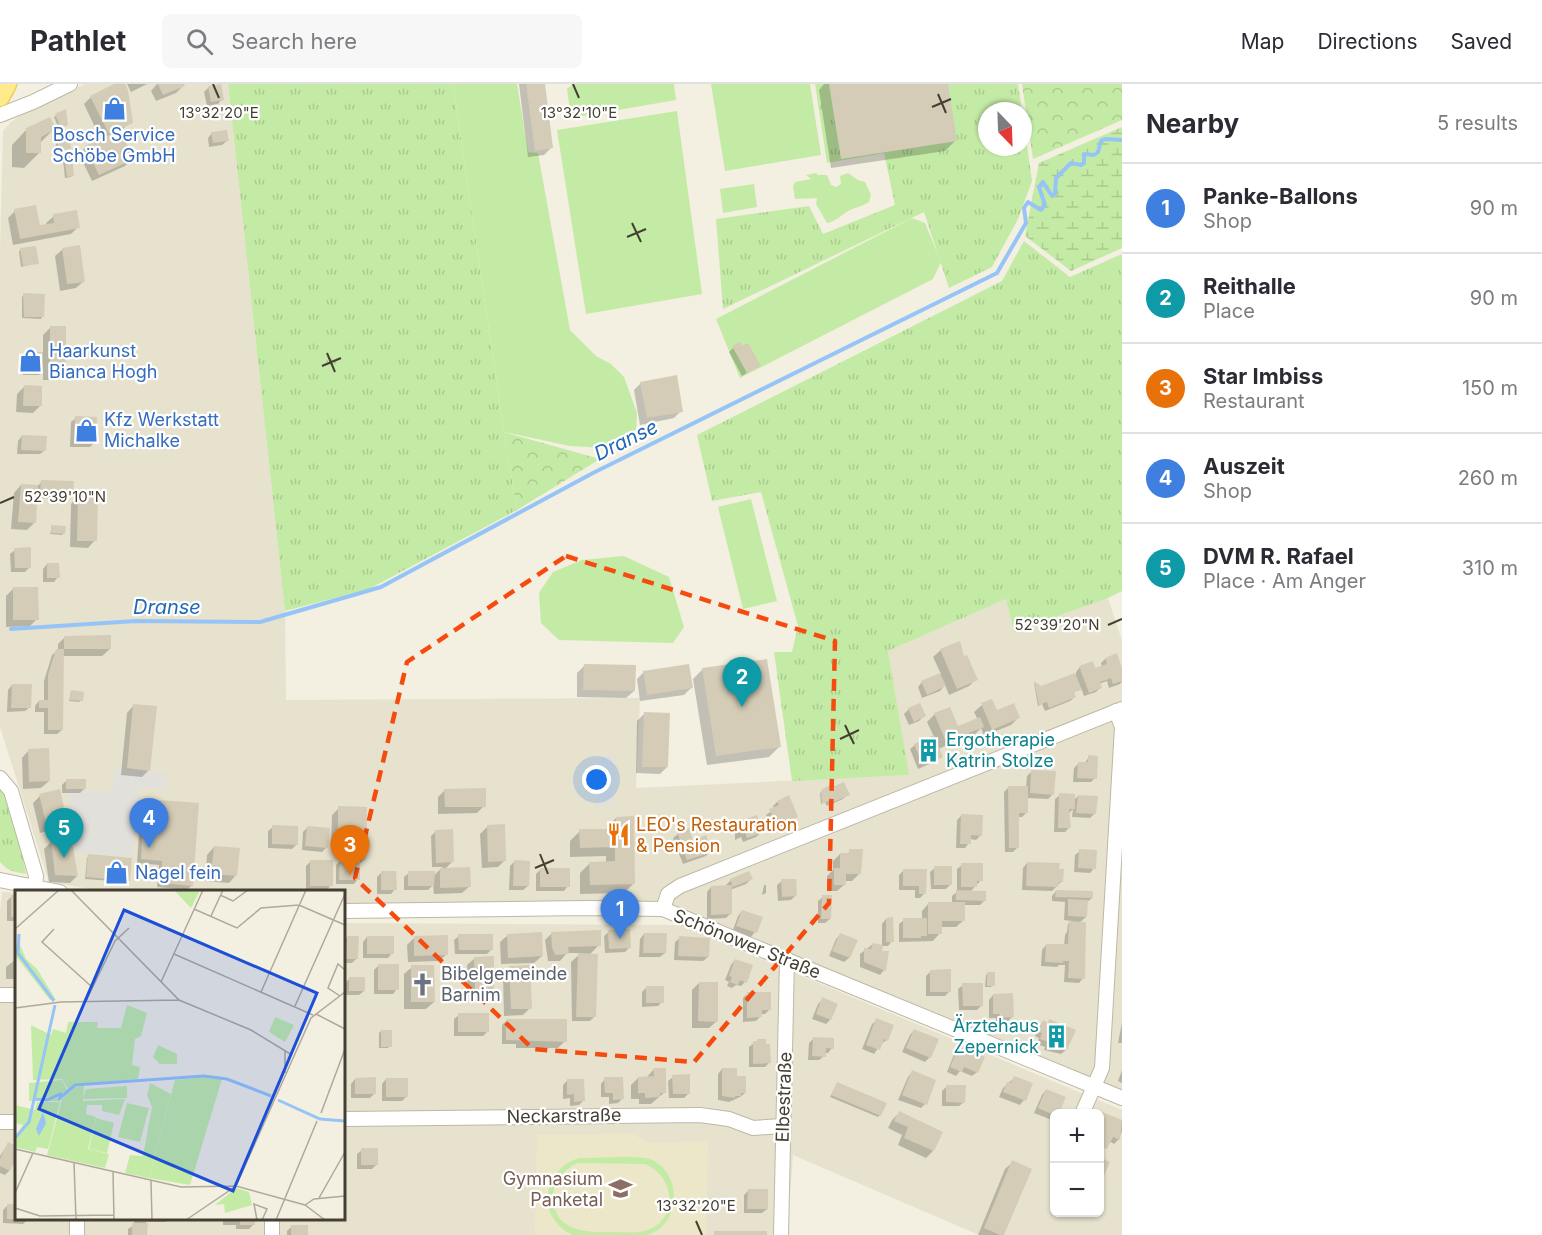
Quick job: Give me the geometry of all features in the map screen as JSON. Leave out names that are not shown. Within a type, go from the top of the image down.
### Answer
[{"type":"main road","points":[[0,97],[7,84]]},
{"type":"street","points":[[0,114],[33,102],[70,84]]},
{"type":"street","points":[[663,909],[668,894],[680,886],[1119,710],[1122,727],[1120,791],[1102,1068],[1084,1109]]},
{"type":"street","points":[[0,778],[11,791],[36,876],[35,886]]},
{"type":"street","points":[[0,880],[55,890]]},
{"type":"street","name":"Schönower Straße","points":[[345,910],[663,909],[1122,1098]]},
{"type":"street","name":"Elbestraße","points":[[781,1235],[787,959]]},
{"type":"street","points":[[2,995],[15,995]]},
{"type":"street","name":"Neckarstraße","points":[[345,1119],[700,1115],[729,1119],[753,1128],[782,1126]]},
{"type":"highlighted area","points":[[566,556],[835,641],[829,903],[694,1062],[533,1049],[355,878],[407,662]]},
{"type":"shaded area","points":[[85,84],[228,84],[285,611],[286,700],[640,698],[636,788],[908,775],[888,651],[1006,599],[1014,632],[1108,598],[1122,641],[1122,1093],[677,907],[584,903],[345,905],[345,890],[96,890],[49,882],[0,727],[0,250],[3,131],[11,122],[35,106]]},
{"type":"shaded area","points":[[599,755],[616,756],[613,807],[596,806]]},
{"type":"shaded area","points":[[115,769],[167,773],[165,789],[139,787],[133,857],[76,852],[68,790],[113,792]]},
{"type":"shaded area","points":[[2,892],[15,893],[15,1220],[345,1220],[345,923],[680,925],[1122,1110],[1122,1235],[979,1235],[793,1155],[787,1235],[0,1235],[0,912]]},
{"type":"shaded area","name":"Gymnasium Panketal","points":[[633,1134],[648,1143],[708,1142],[706,1235],[535,1235],[537,1135]]},
{"type":"green space","points":[[228,84],[453,84],[517,510],[369,589],[285,611]]},
{"type":"green space","points":[[453,84],[517,84],[528,152],[538,153],[570,330],[596,356],[611,364],[624,377],[637,413],[636,431],[632,439],[604,448],[570,446],[504,432]]},
{"type":"green space","points":[[573,84],[674,84],[676,100],[571,118],[567,89]]},
{"type":"green space","points":[[711,84],[810,84],[821,155],[725,171]]},
{"type":"green space","points":[[815,84],[1018,84],[1021,102],[978,102],[978,156],[1029,156],[1032,181],[1018,219],[992,267],[949,288],[924,212],[723,309],[716,219],[809,206],[823,234],[895,205],[884,153],[827,163]]},
{"type":"green space","points":[[1022,84],[1122,84],[1122,120],[1033,159],[1032,102],[1025,102]]},
{"type":"green space","points":[[677,111],[702,294],[586,314],[557,130]]},
{"type":"green space","points":[[1122,127],[1122,248],[1071,271],[1025,236],[1039,163]]},
{"type":"green space","points":[[816,173],[827,175],[831,185],[836,187],[841,184],[840,176],[848,173],[865,182],[871,195],[869,202],[827,223],[816,204],[817,198],[795,199],[793,186],[795,182],[811,179],[806,175]]},
{"type":"green space","points":[[754,184],[757,207],[723,213],[720,189]]},
{"type":"green space","points":[[912,218],[925,223],[941,262],[933,279],[740,378],[716,319]]},
{"type":"green space","points":[[1024,241],[1070,277],[1122,254],[1122,591],[1014,632],[1006,599],[888,651],[909,775],[792,781],[774,652],[792,652],[798,626],[761,492],[712,501],[697,435],[1002,281]]},
{"type":"green space","points":[[504,432],[600,459],[517,510]]},
{"type":"green space","points":[[751,499],[777,601],[743,609],[718,507]]},
{"type":"green space","points":[[624,556],[669,577],[684,627],[673,643],[559,640],[541,623],[539,593],[553,572],[582,560]]},
{"type":"green space","points":[[0,785],[14,816],[26,874],[12,871],[0,862]]},
{"type":"green space","points":[[579,1158],[650,1159],[661,1166],[673,1186],[672,1210],[667,1221],[659,1230],[647,1235],[573,1235],[561,1227],[553,1217],[549,1206],[548,1195],[551,1183],[566,1164]],"holes":[[[578,1163],[645,1164],[654,1169],[667,1186],[669,1206],[660,1223],[642,1232],[597,1232],[576,1229],[560,1219],[555,1210],[553,1198],[555,1187],[564,1172],[573,1166]]]},
{"type":"building","name":"Bosch Service Schöbe GmbH","points":[[114,84],[125,84],[128,90],[133,123],[109,134],[90,96]]},
{"type":"building","points":[[158,84],[184,84],[185,86],[163,95]]},
{"type":"building","points":[[221,84],[224,100],[211,102],[208,86]]},
{"type":"building","points":[[526,84],[545,84],[553,148],[535,151]]},
{"type":"building","points":[[829,84],[948,84],[957,141],[841,159]]},
{"type":"building","points":[[66,109],[68,125],[61,128],[55,114]]},
{"type":"building","points":[[50,117],[56,129],[41,137],[41,153],[26,153],[26,128]]},
{"type":"building","points":[[120,130],[134,159],[99,175],[85,146]]},
{"type":"building","points":[[227,130],[229,141],[213,143],[211,132]]},
{"type":"building","points":[[70,138],[71,149],[59,151],[57,140]]},
{"type":"building","points":[[72,156],[74,176],[67,177],[64,157]]},
{"type":"building","points":[[36,205],[40,225],[54,223],[53,214],[77,210],[80,228],[20,239],[14,209]]},
{"type":"building","points":[[80,245],[85,282],[67,284],[62,248]]},
{"type":"building","points":[[36,246],[39,264],[23,266],[20,248]]},
{"type":"building","points":[[23,293],[45,294],[44,317],[24,317]]},
{"type":"building","points":[[50,326],[66,326],[66,373],[50,373]]},
{"type":"building","points":[[740,342],[742,346],[748,343],[761,366],[747,373],[732,346]]},
{"type":"building","points":[[25,351],[43,352],[42,374],[24,374]]},
{"type":"building","points":[[677,375],[683,412],[647,418],[640,382]]},
{"type":"building","points":[[24,385],[42,386],[42,406],[23,406]]},
{"type":"building","name":"Kfz Werkstatt Michalke","points":[[75,416],[97,417],[96,443],[74,443]]},
{"type":"building","points":[[22,435],[47,436],[46,451],[21,450]]},
{"type":"building","points":[[41,480],[74,481],[73,495],[40,494]]},
{"type":"building","points":[[21,484],[38,485],[36,523],[18,522]]},
{"type":"building","points":[[78,495],[98,496],[97,541],[77,541]]},
{"type":"building","points":[[51,525],[66,526],[65,534],[51,533]]},
{"type":"building","points":[[31,547],[31,568],[15,568],[14,548]]},
{"type":"building","points":[[47,563],[59,563],[60,578],[47,578]]},
{"type":"building","points":[[13,587],[38,587],[39,620],[13,620]]},
{"type":"building","points":[[111,635],[111,649],[64,649],[64,636]]},
{"type":"building","points":[[960,641],[964,656],[967,655],[978,680],[957,689],[940,649]]},
{"type":"building","points":[[56,649],[64,649],[63,730],[48,730],[48,708],[39,708],[39,700],[48,700],[48,675]]},
{"type":"building","points":[[1117,653],[1122,668],[1122,681],[1113,684],[1111,678],[1100,682],[1102,688],[1089,693],[1079,666],[1093,661],[1095,668],[1107,664],[1105,658]]},
{"type":"building","points":[[767,659],[781,747],[716,756],[702,668]]},
{"type":"building","points":[[584,664],[636,665],[635,691],[583,690]]},
{"type":"building","points":[[689,664],[693,688],[647,695],[643,671]]},
{"type":"building","points":[[940,673],[946,686],[927,695],[921,681]]},
{"type":"building","points":[[1075,673],[1082,690],[1074,692],[1076,697],[1049,708],[1047,702],[1039,705],[1034,681],[1041,686]]},
{"type":"building","points":[[12,684],[32,684],[31,708],[11,708]]},
{"type":"building","points":[[71,690],[84,692],[83,701],[70,700]]},
{"type":"building","points":[[992,699],[997,710],[1014,703],[1020,718],[992,730],[981,703]]},
{"type":"building","points":[[920,703],[926,716],[914,722],[908,708]]},
{"type":"building","points":[[133,704],[157,706],[150,771],[127,768]]},
{"type":"building","points":[[950,707],[958,726],[980,717],[984,727],[946,742],[934,713]]},
{"type":"building","points":[[644,712],[670,713],[668,767],[642,767]]},
{"type":"building","name":"Ergotherapie Katrin Stolze","points":[[934,735],[943,757],[923,765],[914,744]]},
{"type":"building","points":[[49,748],[50,781],[29,782],[28,749]]},
{"type":"building","points":[[1088,755],[1098,756],[1097,779],[1077,778],[1078,762],[1088,762]]},
{"type":"building","points":[[1031,770],[1056,771],[1054,795],[1030,793]]},
{"type":"building","points":[[66,779],[86,779],[86,789],[66,789]]},
{"type":"building","points":[[844,782],[850,795],[831,803],[830,800],[822,804],[821,790],[833,783],[835,786]]},
{"type":"building","points":[[1008,786],[1028,786],[1028,813],[1019,813],[1019,848],[1009,848]]},
{"type":"building","points":[[486,788],[486,807],[445,807],[444,789]]},
{"type":"building","points":[[60,789],[67,822],[47,827],[39,794]]},
{"type":"building","points":[[1059,793],[1075,794],[1075,809],[1069,809],[1071,828],[1058,828]]},
{"type":"building","points":[[789,795],[798,817],[777,826],[769,809],[779,805],[777,801]]},
{"type":"building","points":[[1078,795],[1098,796],[1096,814],[1076,813]]},
{"type":"building","points":[[145,799],[199,803],[193,886],[161,883],[162,861],[141,859]]},
{"type":"building","points":[[338,806],[367,807],[366,860],[360,859],[360,880],[339,880],[340,859],[353,859],[353,842],[338,841]]},
{"type":"building","points":[[961,814],[983,815],[982,836],[971,835],[971,844],[960,844]]},
{"type":"building","points":[[757,815],[762,833],[747,838],[742,820]]},
{"type":"building","points":[[634,816],[635,884],[590,885],[589,862],[615,861],[615,847],[580,848],[579,829],[616,829],[616,817]]},
{"type":"building","points":[[505,824],[506,861],[488,862],[487,825]]},
{"type":"building","points":[[272,825],[298,826],[298,845],[272,844]]},
{"type":"building","points":[[307,826],[330,828],[328,848],[305,846]]},
{"type":"building","points":[[689,828],[693,840],[706,835],[712,852],[687,860],[677,832]]},
{"type":"building","points":[[453,829],[454,862],[436,863],[435,830]]},
{"type":"building","points":[[71,836],[78,876],[55,875],[51,840]]},
{"type":"building","points":[[214,846],[240,848],[237,876],[211,874]]},
{"type":"building","points":[[849,849],[863,849],[861,874],[846,874],[846,885],[834,885],[834,868],[840,868],[840,853],[849,853]]},
{"type":"building","points":[[1079,849],[1097,850],[1096,869],[1078,868]]},
{"type":"building","points":[[88,854],[132,858],[130,881],[86,877]]},
{"type":"building","points":[[310,860],[333,860],[333,886],[310,886]]},
{"type":"building","points":[[514,860],[530,861],[529,886],[513,886]]},
{"type":"building","points":[[1027,862],[1060,863],[1059,869],[1064,869],[1063,882],[1059,882],[1058,887],[1026,886]]},
{"type":"building","points":[[961,863],[983,863],[983,881],[977,881],[977,887],[961,887]]},
{"type":"building","points":[[934,866],[952,866],[952,885],[934,885]]},
{"type":"building","points":[[470,867],[471,887],[440,888],[440,868]]},
{"type":"building","points":[[540,868],[570,868],[570,887],[540,887]]},
{"type":"building","points":[[903,869],[927,869],[926,894],[919,894],[919,886],[903,886]]},
{"type":"building","points":[[381,871],[396,871],[397,890],[381,890]]},
{"type":"building","points":[[408,871],[435,871],[434,886],[408,886]]},
{"type":"building","points":[[749,871],[753,879],[733,887],[730,879]]},
{"type":"building","points":[[781,879],[796,879],[797,896],[782,897]]},
{"type":"building","points":[[732,885],[732,914],[711,915],[711,886]]},
{"type":"building","points":[[956,890],[986,891],[986,901],[956,900]]},
{"type":"building","points":[[1056,890],[1093,891],[1093,898],[1055,897]]},
{"type":"building","points":[[11,895],[15,895],[15,917],[11,917]]},
{"type":"building","points":[[822,895],[832,895],[831,919],[821,919]]},
{"type":"building","points":[[1068,899],[1088,900],[1087,917],[1068,916]]},
{"type":"building","points":[[928,902],[965,902],[965,921],[942,921],[942,934],[928,934]]},
{"type":"building","points":[[742,910],[763,917],[757,933],[736,926]]},
{"type":"building","points":[[893,917],[894,942],[886,942],[886,918]]},
{"type":"building","points":[[903,918],[927,918],[927,936],[903,938]]},
{"type":"building","points":[[1069,921],[1086,922],[1085,979],[1068,978],[1069,961],[1045,962],[1046,944],[1068,944]]},
{"type":"building","points":[[630,929],[631,948],[609,949],[608,930]]},
{"type":"building","points":[[601,930],[601,946],[568,947],[569,954],[555,955],[551,932]]},
{"type":"building","points":[[542,932],[543,956],[508,958],[507,934]]},
{"type":"building","points":[[644,933],[667,933],[666,953],[643,953]]},
{"type":"building","points":[[840,933],[858,940],[850,958],[832,951]]},
{"type":"building","points":[[458,934],[493,934],[493,950],[459,950]]},
{"type":"building","points":[[448,935],[448,955],[414,956],[414,936]]},
{"type":"building","points":[[347,936],[359,936],[358,959],[346,959]]},
{"type":"building","points":[[367,936],[394,936],[394,954],[367,954]]},
{"type":"building","points":[[679,936],[710,938],[709,957],[678,956]]},
{"type":"building","points":[[873,943],[883,945],[882,951],[889,951],[886,971],[864,962],[864,948],[871,949]]},
{"type":"building","points":[[578,953],[598,954],[596,1017],[576,1017]]},
{"type":"building","points":[[494,956],[494,988],[475,989],[474,957]]},
{"type":"building","points":[[735,959],[753,965],[747,983],[740,980],[738,985],[730,982],[732,977],[729,976]]},
{"type":"building","points":[[378,964],[399,964],[399,990],[378,990]]},
{"type":"building","name":"Bibelgemeinde Barnim","points":[[411,965],[434,965],[435,1002],[411,1002]]},
{"type":"building","points":[[530,965],[532,1009],[511,1009],[509,966]]},
{"type":"building","points":[[951,969],[951,992],[930,992],[930,970]]},
{"type":"building","points":[[987,972],[995,972],[995,986],[987,986]]},
{"type":"building","points":[[349,977],[365,977],[365,991],[349,991]]},
{"type":"building","points":[[699,982],[718,982],[718,1022],[698,1021]]},
{"type":"building","points":[[962,983],[983,983],[983,1006],[963,1006]]},
{"type":"building","points":[[646,986],[664,986],[664,1003],[646,1003]]},
{"type":"building","points":[[747,992],[771,992],[771,1010],[762,1010],[762,1017],[747,1018]]},
{"type":"building","points":[[1013,993],[1014,1017],[1000,1018],[1000,1014],[993,1014],[993,994]]},
{"type":"building","points":[[822,997],[838,1004],[831,1020],[816,1014]]},
{"type":"building","points":[[458,1013],[489,1013],[489,1032],[458,1032]]},
{"type":"building","points":[[876,1018],[894,1025],[888,1041],[884,1039],[880,1050],[866,1045]]},
{"type":"building","points":[[506,1019],[567,1019],[567,1042],[506,1040]]},
{"type":"building","name":"Ärztehaus Zepernick","points":[[1049,1019],[1076,1030],[1067,1050],[1047,1045],[1049,1042],[1040,1039],[1042,1033],[1038,1032],[1043,1020],[1048,1023]]},
{"type":"building","points":[[914,1029],[939,1039],[931,1058],[906,1048]]},
{"type":"building","points":[[381,1030],[392,1030],[392,1047],[381,1047]]},
{"type":"building","points":[[813,1037],[834,1038],[834,1049],[826,1048],[826,1057],[812,1056]]},
{"type":"building","points":[[766,1039],[766,1044],[770,1044],[771,1063],[753,1064],[753,1041]]},
{"type":"building","points":[[959,1046],[985,1057],[978,1073],[964,1067],[962,1072],[950,1067]]},
{"type":"building","points":[[653,1068],[666,1068],[666,1093],[660,1093],[660,1097],[645,1098],[645,1093],[638,1093],[638,1077],[654,1076]]},
{"type":"building","points":[[722,1068],[737,1068],[737,1076],[746,1076],[746,1093],[741,1093],[741,1096],[735,1096],[735,1098],[722,1096]]},
{"type":"building","points":[[912,1070],[936,1080],[927,1105],[902,1095]]},
{"type":"building","points":[[690,1074],[690,1094],[673,1094],[672,1075]]},
{"type":"building","points":[[1014,1076],[1033,1083],[1026,1101],[1003,1092],[1007,1082],[1011,1083]]},
{"type":"building","points":[[376,1077],[376,1094],[355,1094],[355,1078]]},
{"type":"building","points":[[604,1077],[623,1077],[624,1099],[613,1100],[613,1093],[605,1093]]},
{"type":"building","points":[[386,1078],[408,1078],[408,1097],[386,1097]]},
{"type":"building","points":[[567,1079],[584,1079],[585,1101],[574,1102],[574,1094],[567,1095]]},
{"type":"building","points":[[837,1082],[887,1103],[881,1116],[831,1095]]},
{"type":"building","points":[[946,1085],[966,1085],[965,1103],[946,1102]]},
{"type":"building","points":[[1046,1089],[1066,1097],[1061,1109],[1050,1109],[1050,1113],[1038,1108]]},
{"type":"building","points":[[899,1111],[943,1132],[934,1151],[904,1138],[908,1127],[894,1121]]},
{"type":"building","points":[[1104,1113],[1122,1120],[1120,1140],[1113,1137],[1107,1149],[1104,1148]]},
{"type":"building","points":[[8,1142],[15,1146],[15,1161],[10,1171],[0,1166],[0,1159]]},
{"type":"building","points":[[361,1148],[378,1148],[378,1165],[361,1165]]},
{"type":"building","points":[[1104,1159],[1110,1162],[1104,1176]]},
{"type":"building","points":[[1012,1160],[1032,1169],[1004,1235],[1000,1235],[984,1228]]},
{"type":"building","points":[[748,1189],[768,1189],[768,1209],[747,1209]]},
{"type":"building","points":[[7,1204],[15,1204],[15,1219],[7,1219]]},
{"type":"building","points":[[255,1220],[255,1225],[240,1225],[240,1221],[227,1221]]},
{"type":"building","points":[[132,1223],[148,1223],[147,1235],[132,1235]]},
{"type":"building","points":[[291,1225],[308,1225],[308,1235],[291,1235]]},
{"type":"building","points":[[714,1231],[767,1231],[767,1235],[714,1235]]},
{"type":"waterway","name":"Dranse","points":[[11,629],[136,621],[260,622],[381,587],[593,473],[997,273],[1026,223],[1024,208],[1028,202],[1041,210],[1045,205],[1039,187],[1043,182],[1052,196],[1055,193],[1056,178],[1071,163],[1081,165],[1084,163],[1084,154],[1094,155],[1098,152],[1101,141],[1105,139],[1122,140]]},
{"type":"place","name":"Bosch Service Schöbe GmbH","points":[[114,109]]},
{"type":"place","name":"Haarkunst Bianca Hogh","points":[[31,361]]},
{"type":"place","name":"Kfz Werkstatt Michalke","points":[[86,430]]},
{"type":"place","name":"Reithalle","points":[[742,707]]},
{"type":"place","name":"Ergotherapie Katrin Stolze","points":[[928,750]]},
{"type":"place","name":"LEO's Restauration & Pension","points":[[618,835]]},
{"type":"place","name":"Auszeit","points":[[149,848]]},
{"type":"place","name":"DVM R. Rafael","points":[[64,858]]},
{"type":"place","name":"Nagel fein","points":[[117,873]]},
{"type":"place","name":"Star Imbiss","points":[[350,875]]},
{"type":"place","name":"Panke-Ballons","points":[[620,939]]},
{"type":"place","name":"Bibelgemeinde Barnim","points":[[423,984]]},
{"type":"place","name":"Ärztehaus Zepernick","points":[[1057,1036]]},
{"type":"place","name":"Gymnasium Panketal","points":[[621,1189]]}]
